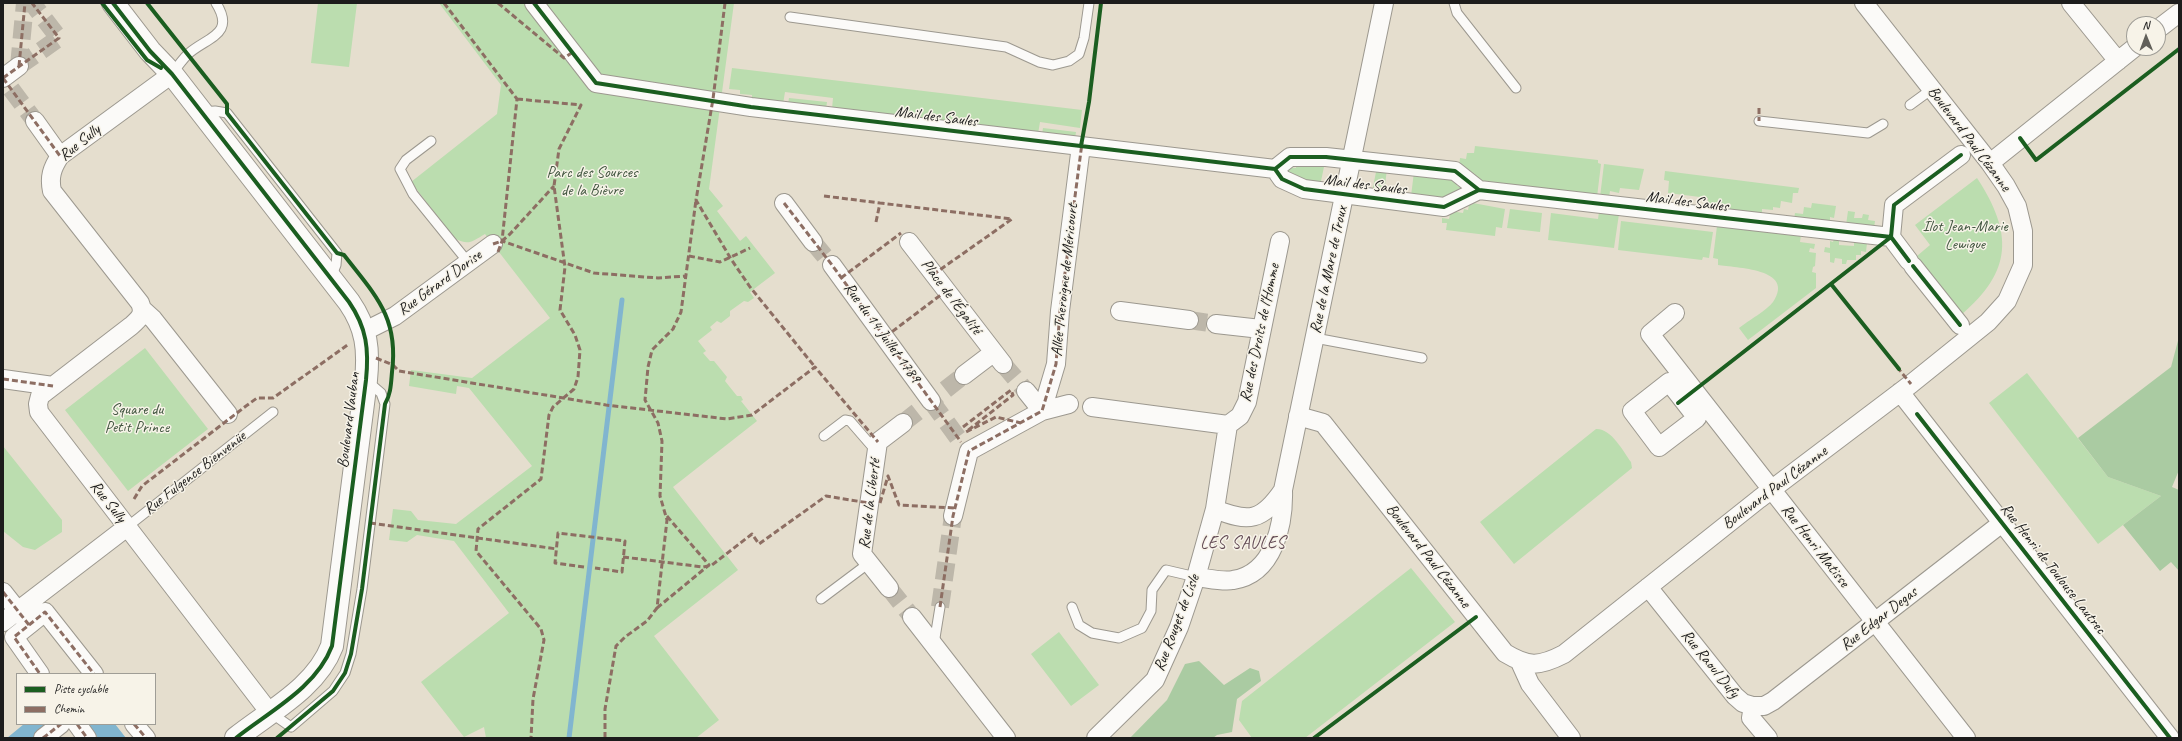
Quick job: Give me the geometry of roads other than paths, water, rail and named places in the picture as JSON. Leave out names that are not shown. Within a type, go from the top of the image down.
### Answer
[{"type":"street","name":"Boulevard Vauban","points":[[113,3],[150,51],[172,74],[355,311],[365,331],[369,358],[332,646],[328,656],[316,674],[236,738]]},
{"type":"street","name":"Boulevard Vauban","points":[[130,3],[165,48],[172,74]]},
{"type":"street","name":"Mail des Saules","points":[[534,3],[596,83],[751,107],[1275,169],[1290,157],[1307,155],[1455,171],[1479,190],[1891,237]]},
{"type":"street","name":"Rue de la Mare de Troux","points":[[1196,577],[1232,580],[1248,576],[1261,565],[1272,550],[1282,518],[1283,490],[1384,3]]},
{"type":"street","points":[[2071,3],[2118,61]]},
{"type":"street","name":"Boulevard Paul Cézanne","points":[[1298,416],[1323,423],[1505,653],[1520,662],[1537,664],[1550,661],[1564,654],[1771,490],[1900,392],[1988,322],[2007,301],[2023,265],[2024,231],[2017,206],[2006,186],[1990,163],[1932,90],[1868,4]]},
{"type":"street","points":[[2166,23],[2179,13]]},
{"type":"street","points":[[1990,163],[2126,54]]},
{"type":"street","points":[[6,82],[19,66]]},
{"type":"street","name":"Rue Sully","points":[[172,74],[60,156],[49,179],[52,191],[140,303],[142,309],[141,317],[131,326],[40,396],[38,404],[39,412],[270,712]]},
{"type":"street","points":[[35,121],[60,156]]},
{"type":"street","name":"Allée Theroigne de Méricourt","points":[[1042,411],[1056,364],[1060,310],[1081,146]]},
{"type":"street","points":[[1960,325],[1891,237],[1894,205],[1961,155]]},
{"type":"street","name":"Mail des Saules","points":[[1275,169],[1282,179],[1295,186],[1444,207],[1479,190]]},
{"type":"street","points":[[784,203],[813,242]]},
{"type":"street","name":"Rue des Droits de l'Homme","points":[[1228,425],[1240,416],[1247,402],[1280,241]]},
{"type":"street","name":"Place de l'Égalité","points":[[909,242],[998,358],[964,375]]},
{"type":"street","name":"Rue Gérard Dorise","points":[[365,331],[395,316],[493,244]]},
{"type":"street","name":"Rue du 14 Juillet 1789","points":[[832,265],[931,401]]},
{"type":"street","name":"Rue Sully","points":[[142,309],[153,319],[228,414]]},
{"type":"street","points":[[1120,311],[1189,320]]},
{"type":"street","name":"Rue Henri Matisse","points":[[1675,313],[1650,334],[1966,738]]},
{"type":"street","points":[[1216,324],[1261,329]]},
{"type":"street","points":[[3,379],[52,386]]},
{"type":"street","points":[[1026,391],[1042,411]]},
{"type":"street","name":"Rue Henri de Toulouse Lautrec","points":[[1900,392],[2170,738]]},
{"type":"street","points":[[953,516],[969,451],[1042,411],[1069,404]]},
{"type":"street","points":[[1092,407],[1228,425]]},
{"type":"street","name":"Rue de la Liberté","points":[[889,588],[862,554],[878,442],[903,423]]},
{"type":"street","name":"Rue Rouget de Lisle","points":[[1096,738],[1155,680],[1179,627],[1196,577],[1215,509],[1228,425]]},
{"type":"street","name":"Rue de la Mare de Troux","points":[[1215,509],[1236,518],[1256,516],[1273,505],[1283,490]]},
{"type":"street","name":"Rue Edgar Degas","points":[[1753,706],[1764,706],[1773,701],[2002,523]]},
{"type":"street","name":"Rue Fulgence Bienvenüe","points":[[3,622],[127,526]]},
{"type":"street","name":"Rue Raoul Dufy","points":[[1648,587],[1735,696],[1743,703],[1753,706],[1751,718],[1768,738]]},
{"type":"street","points":[[3,592],[29,625]]},
{"type":"street","points":[[39,673],[14,637],[45,612],[93,673]]},
{"type":"street","points":[[912,617],[1006,738]]},
{"type":"street","points":[[1520,662],[1530,684],[1571,738]]},
{"type":"street","points":[[43,738],[60,725]]},
{"type":"street","points":[[78,725],[87,738]]},
{"type":"street","points":[[135,725],[146,738]]},
{"type":"lane","points":[[172,74],[188,55],[220,32],[224,23],[222,12],[216,3]]},
{"type":"lane","points":[[790,17],[1006,47],[1039,62],[1053,65],[1069,61],[1079,54],[1084,38],[1089,3]]},
{"type":"lane","points":[[1454,3],[1457,13],[1516,88]]},
{"type":"lane","points":[[1910,105],[1932,90]]},
{"type":"lane","points":[[1759,121],[1868,133],[1883,124]]},
{"type":"lane","points":[[431,141],[406,160],[400,169],[413,194],[468,262]]},
{"type":"lane","points":[[1315,338],[1422,358]]},
{"type":"lane","name":"Rue Fulgence Bienvenüe","points":[[127,526],[273,412]]},
{"type":"lane","points":[[824,436],[845,420],[850,421],[877,452]]},
{"type":"lane","points":[[821,599],[869,563]]},
{"type":"lane","points":[[1072,607],[1079,624],[1092,633],[1119,638],[1142,628],[1151,611],[1152,590],[1166,570],[1196,577]]},
{"type":"lane","points":[[934,646],[940,607]]},
{"type":"water","points":[[23,725],[56,725],[39,738],[7,738]]},
{"type":"water","points":[[89,725],[116,725],[126,738],[98,738]]},
{"type":"waterway","points":[[569,738],[622,300]]},
{"type":"tunnel","points":[[19,66],[25,3]]},
{"type":"tunnel","points":[[19,66],[59,38],[32,3]]},
{"type":"tunnel","points":[[11,89],[35,121]]},
{"type":"tunnel","points":[[813,242],[832,265]]},
{"type":"tunnel","points":[[1189,320],[1216,324]]},
{"type":"tunnel","points":[[1003,364],[1026,391]]},
{"type":"tunnel","points":[[903,423],[964,375]]},
{"type":"tunnel","points":[[931,401],[961,442]]},
{"type":"tunnel","points":[[940,607],[953,516]]},
{"type":"tunnel","points":[[889,588],[912,617]]},
{"type":"district","name":"LES SAULES","points":[[1243,544]]},
{"type":"park label","name":"Parc des Sources de la Bièvre","points":[[592,182]]},
{"type":"park label","name":"Îlot Jean-Marie Lewigue","points":[[1965,236]]},
{"type":"park label","name":"Square du Petit Prince","points":[[137,419]]}]
